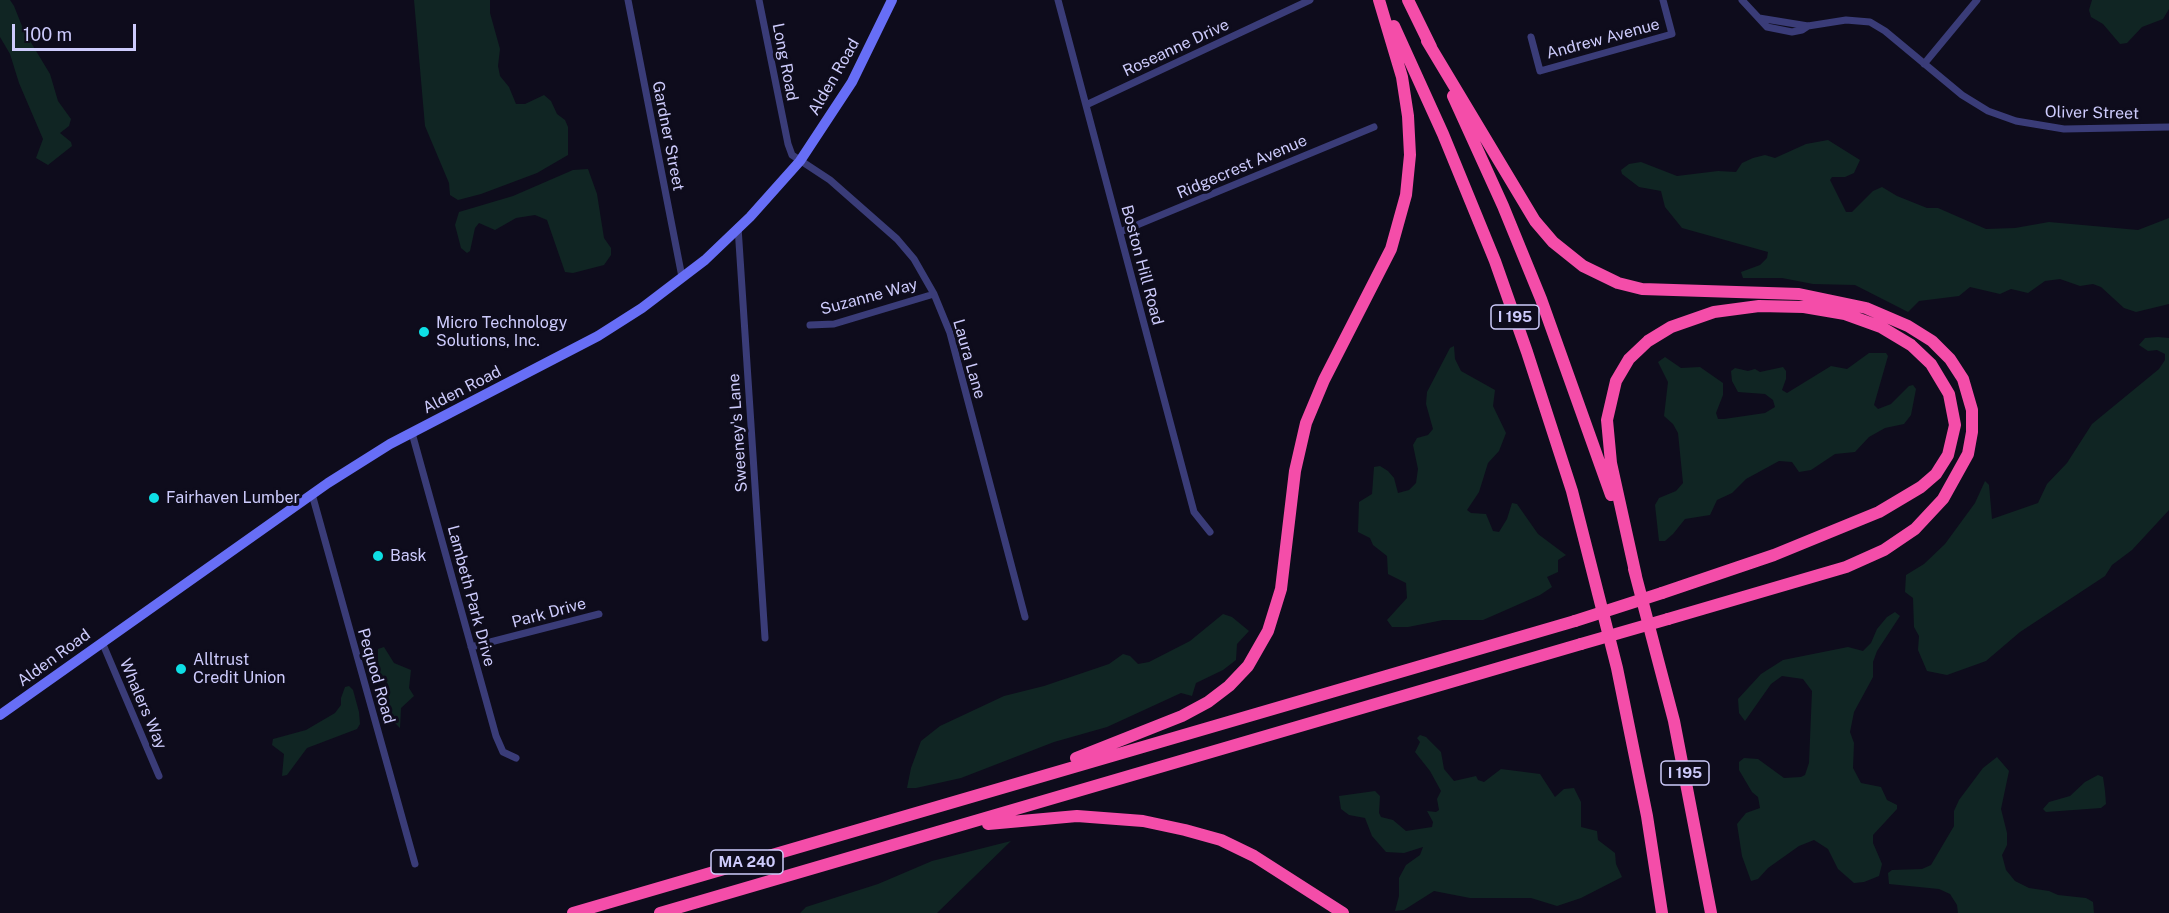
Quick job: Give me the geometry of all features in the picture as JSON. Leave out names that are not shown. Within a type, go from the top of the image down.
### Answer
[{"type":"highway","points":[[1017,784],[1196,710],[1239,676],[1256,654],[1268,632],[1281,589],[1295,471],[1306,423],[1324,380],[1387,256],[1406,195],[1410,155],[1408,116],[1400,69],[1381,0]]},
{"type":"highway","name":"I 195","points":[[1381,0],[1443,134],[1495,261],[1572,490],[1617,668],[1647,816],[1662,913]]},
{"type":"highway","name":"I 195","points":[[1408,0],[1495,187],[1541,299],[1589,427],[1636,576],[1672,712],[1711,913]]},
{"type":"highway","points":[[946,830],[1854,564],[1884,550],[1915,529],[1946,494],[1968,454],[1972,432],[1972,410],[1963,379],[1950,359],[1932,341],[1908,326],[1866,308],[1833,299],[1799,294],[1642,289],[1618,283],[1583,266],[1553,242],[1535,221],[1427,40]]},
{"type":"highway","points":[[1017,784],[1575,621],[1774,555],[1880,512],[1922,488],[1936,474],[1948,455],[1955,425],[1949,394],[1931,364],[1902,339],[1871,322],[1818,309],[1788,306],[1759,306],[1714,312],[1680,324],[1648,341],[1629,359],[1616,381],[1607,420],[1611,463],[1636,576]]},
{"type":"highway","name":"MA 240","points":[[573,913],[1017,784]]},
{"type":"highway","points":[[946,830],[1058,816],[1118,818],[1166,825],[1236,847],[1272,866],[1343,913]]},
{"type":"highway","name":"MA 240","points":[[660,913],[946,830]]},
{"type":"main road","name":"Alden Road","points":[[0,716],[312,494],[412,433],[598,336],[642,308],[682,277],[738,227],[800,161],[852,82],[892,0]]},
{"type":"street","name":"Gardner Street","points":[[628,0],[682,277]]},
{"type":"street","name":"Long Road","points":[[759,0],[788,144],[792,155],[800,161]]},
{"type":"street","name":"Boston Hill Road","points":[[1058,0],[1194,512],[1209,532]]},
{"type":"street","name":"Roseanne Drive","points":[[1086,105],[1310,0]]},
{"type":"street","name":"Andrew Avenue","points":[[1531,37],[1540,70],[1672,34],[1663,0]]},
{"type":"street","name":"Oliver Street","points":[[1742,0],[1759,18],[1762,25],[1782,31],[1802,30],[1808,26],[1846,20],[1864,21],[1885,31],[1971,101],[2016,121],[2064,129],[2169,128]]},
{"type":"street","points":[[1924,64],[1977,0]]},
{"type":"street","name":"Ridgecrest Avenue","points":[[1120,232],[1374,127]]},
{"type":"street","name":"Laura Lane","points":[[800,161],[830,180],[897,239],[914,260],[934,294],[950,333],[1025,617]]},
{"type":"street","name":"Sweeney's Lane","points":[[738,227],[765,638]]},
{"type":"street","name":"Suzanne Way","points":[[810,325],[834,324],[934,294]]},
{"type":"street","name":"Lambeth Park Drive","points":[[412,433],[498,742],[503,752],[516,758]]},
{"type":"street","name":"Pequod Road","points":[[312,494],[414,864]]},
{"type":"street","name":"Park Drive","points":[[471,647],[599,614]]},
{"type":"street","name":"Whalers Way","points":[[102,642],[159,776]]},
{"type":"green space","points":[[0,0],[10,0],[14,6],[24,31],[50,74],[58,101],[71,119],[69,126],[60,133],[71,142],[72,146],[48,165],[36,158],[43,139],[19,83],[10,54],[0,37]]},
{"type":"green space","points":[[414,0],[490,0],[490,13],[500,49],[498,66],[500,76],[509,87],[516,104],[525,104],[544,95],[551,101],[557,114],[565,120],[568,127],[568,155],[537,173],[481,194],[458,200],[450,195],[449,183],[425,126]]},
{"type":"green space","points":[[2092,0],[2169,0],[2169,9],[2163,19],[2142,27],[2127,43],[2120,44],[2103,24],[2091,17],[2089,10]]},
{"type":"green space","points":[[1828,140],[1860,160],[1854,173],[1845,177],[1832,177],[1830,180],[1846,212],[1852,212],[1873,191],[1882,187],[1897,196],[1927,208],[1938,208],[1986,229],[2015,228],[2049,222],[2138,230],[2169,218],[2169,304],[2136,312],[2124,308],[2101,287],[2093,284],[2080,286],[2060,279],[2045,281],[2028,293],[2011,289],[2000,294],[1970,287],[1959,296],[1919,301],[1908,312],[1855,285],[1813,284],[1782,278],[1743,278],[1741,272],[1760,265],[1767,258],[1768,252],[1682,228],[1665,207],[1661,191],[1639,187],[1622,174],[1621,170],[1629,164],[1641,162],[1677,176],[1718,171],[1736,172],[1742,163],[1753,158],[1765,155],[1775,158],[1806,144]]},
{"type":"green space","points":[[588,169],[597,194],[604,238],[611,248],[611,255],[604,265],[573,273],[565,272],[547,220],[535,215],[516,218],[495,230],[479,223],[475,228],[470,251],[467,253],[461,248],[455,225],[459,212],[513,196],[573,170]]},
{"type":"green space","points":[[2145,338],[2169,338],[2169,510],[2132,550],[2112,565],[2105,576],[2020,632],[1986,661],[1947,675],[1927,671],[1918,650],[1919,636],[1914,627],[1913,598],[1905,592],[1906,575],[1924,564],[1945,544],[1975,503],[1985,481],[1989,485],[1992,519],[2038,503],[2047,484],[2067,463],[2092,424],[2159,369],[2165,360],[2165,354],[2157,350],[2148,351],[2139,345]]},
{"type":"green space","points":[[1454,346],[1455,359],[1461,371],[1495,390],[1493,406],[1506,433],[1499,451],[1488,463],[1479,492],[1467,510],[1471,513],[1486,514],[1493,531],[1499,532],[1507,519],[1512,503],[1517,504],[1538,534],[1566,555],[1558,560],[1558,572],[1547,577],[1552,587],[1540,595],[1483,620],[1443,620],[1408,627],[1392,627],[1387,620],[1407,598],[1406,583],[1388,574],[1387,556],[1373,545],[1370,538],[1358,532],[1359,502],[1372,494],[1374,467],[1380,466],[1388,471],[1394,478],[1398,493],[1409,490],[1416,483],[1418,469],[1413,445],[1417,438],[1428,435],[1433,429],[1426,404],[1427,392],[1450,348]]},
{"type":"green space","points":[[1869,353],[1886,353],[1888,356],[1874,405],[1878,409],[1891,404],[1909,386],[1913,385],[1916,389],[1911,415],[1904,424],[1885,428],[1869,437],[1855,452],[1835,454],[1811,470],[1799,472],[1792,462],[1779,461],[1746,479],[1732,493],[1717,500],[1710,515],[1685,519],[1665,541],[1659,541],[1655,505],[1659,498],[1676,491],[1683,483],[1678,433],[1673,424],[1664,416],[1668,382],[1658,362],[1665,357],[1681,368],[1700,367],[1723,383],[1723,395],[1716,413],[1718,419],[1724,419],[1765,413],[1775,407],[1773,400],[1765,394],[1738,392],[1732,381],[1731,371],[1735,368],[1748,371],[1755,369],[1760,372],[1783,367],[1786,371],[1786,379],[1782,390],[1787,393],[1831,366],[1847,369]]},
{"type":"green space","points":[[1895,612],[1900,616],[1877,651],[1873,662],[1873,677],[1854,712],[1850,732],[1854,743],[1853,768],[1861,783],[1881,787],[1887,800],[1897,805],[1897,809],[1873,835],[1873,843],[1882,864],[1879,876],[1854,883],[1838,869],[1828,849],[1814,840],[1799,846],[1768,868],[1758,879],[1751,881],[1742,856],[1737,824],[1746,813],[1760,808],[1758,797],[1752,792],[1739,770],[1739,762],[1744,758],[1758,759],[1784,778],[1805,775],[1809,763],[1812,691],[1803,679],[1782,676],[1771,684],[1745,721],[1739,713],[1738,699],[1761,674],[1783,660],[1848,647],[1863,651],[1871,643],[1877,629],[1887,617]]},
{"type":"green space","points":[[1223,614],[1232,617],[1249,631],[1237,644],[1236,660],[1223,670],[1196,683],[1192,696],[1181,693],[1107,727],[1054,742],[961,778],[907,788],[911,768],[921,741],[940,726],[1004,696],[1044,686],[1109,664],[1123,654],[1130,656],[1138,664],[1149,662],[1190,641]]},
{"type":"green space","points":[[384,647],[394,663],[411,670],[409,688],[414,696],[401,708],[400,728],[386,714],[384,707],[388,684],[378,674],[378,649]]},
{"type":"green space","points":[[349,686],[353,690],[359,712],[360,724],[357,729],[307,748],[287,775],[282,776],[284,754],[272,745],[273,739],[306,730],[335,713],[341,705],[345,687]]},
{"type":"green space","points":[[1420,735],[1426,737],[1441,752],[1444,769],[1454,781],[1476,776],[1478,780],[1484,782],[1501,769],[1540,774],[1555,797],[1564,789],[1574,788],[1581,802],[1581,827],[1597,831],[1598,840],[1615,853],[1616,864],[1622,877],[1581,898],[1557,906],[1531,898],[1470,898],[1434,891],[1404,910],[1395,911],[1399,896],[1399,878],[1406,865],[1420,855],[1423,847],[1404,853],[1386,852],[1372,836],[1365,818],[1349,815],[1341,809],[1339,796],[1375,791],[1380,796],[1379,813],[1381,817],[1393,820],[1406,831],[1432,827],[1433,822],[1427,811],[1439,810],[1437,799],[1441,791],[1430,771],[1415,752],[1420,742],[1417,738]]},
{"type":"green space","points":[[1997,757],[2009,771],[2001,809],[2007,833],[2007,845],[2002,855],[2006,870],[2015,881],[2029,888],[2058,895],[2086,898],[2093,902],[2094,913],[1958,913],[1957,905],[1950,894],[1939,889],[1889,884],[1888,873],[1892,870],[1922,869],[1931,865],[1954,826],[1954,811],[1959,800],[1983,768]]},
{"type":"green space","points":[[2098,775],[2103,777],[2105,791],[2106,804],[2101,808],[2046,812],[2043,809],[2049,802],[2070,796],[2085,782]]},
{"type":"green space","points":[[1011,841],[937,913],[800,913],[806,907],[878,884],[932,861]]},
{"type":"place","name":"Micro Technology Solutions, Inc.","points":[[424,332]]},
{"type":"place","name":"Fairhaven Lumber","points":[[154,498]]},
{"type":"place","name":"Bask","points":[[378,556]]},
{"type":"place","name":"Alltrust Credit Union","points":[[181,669]]}]
